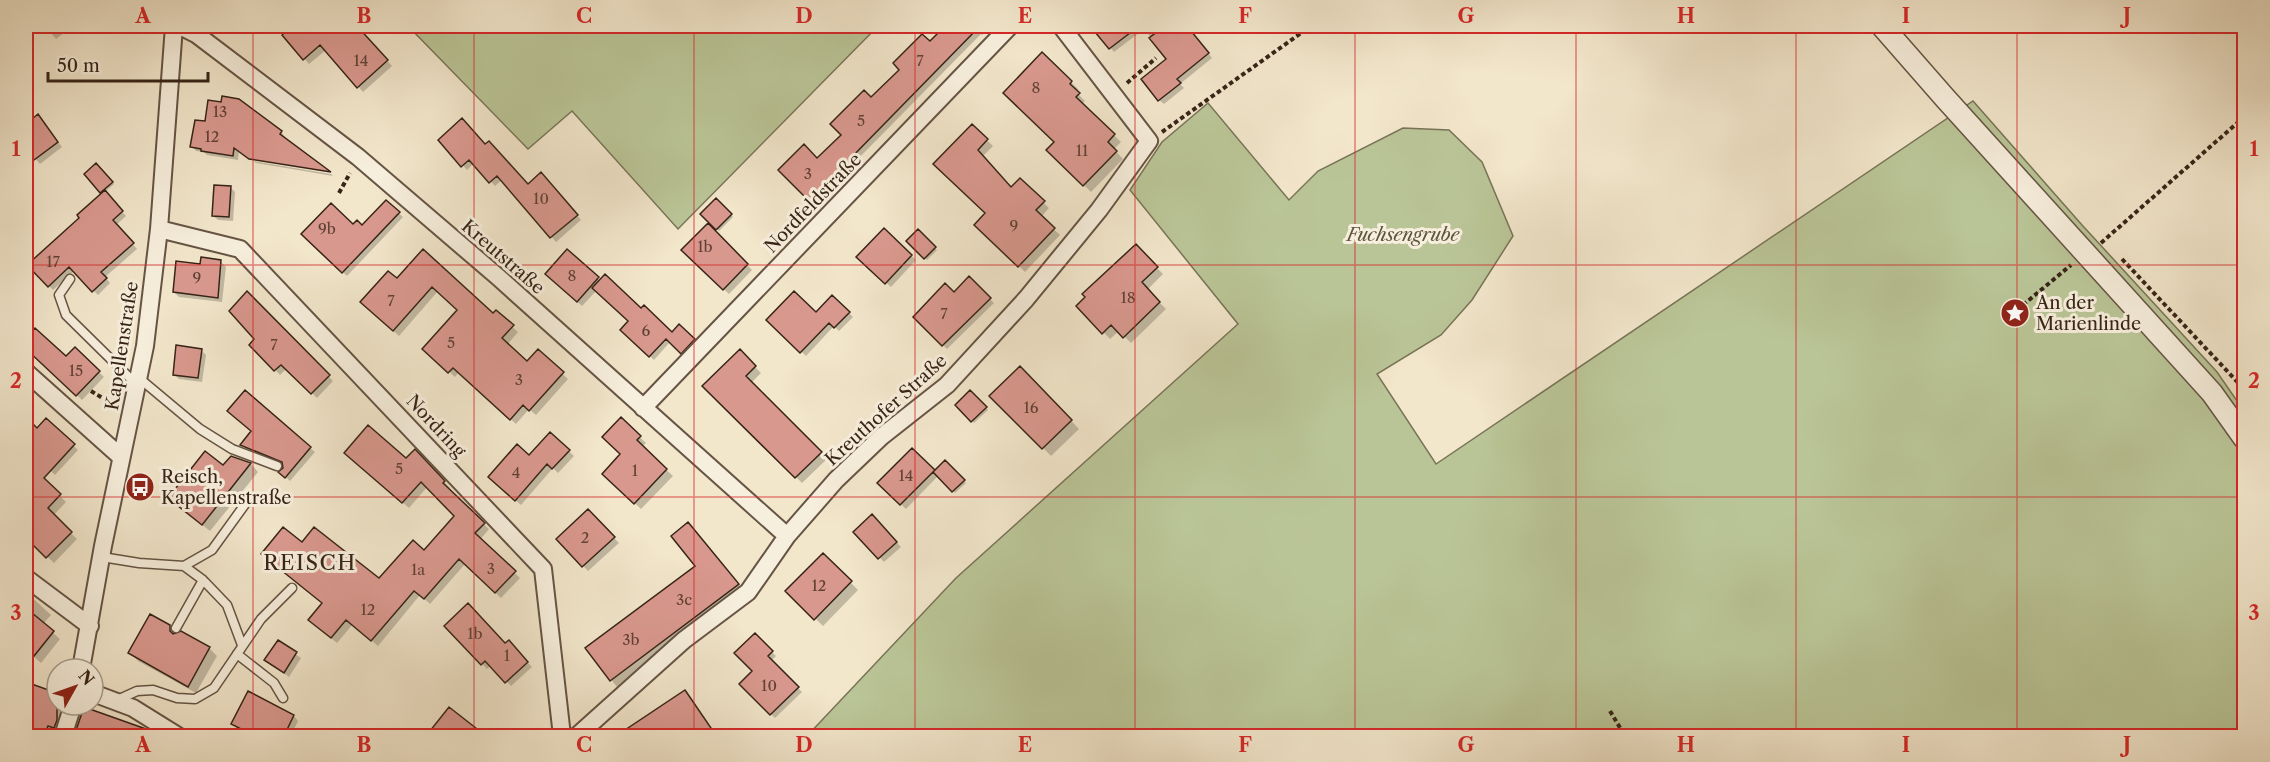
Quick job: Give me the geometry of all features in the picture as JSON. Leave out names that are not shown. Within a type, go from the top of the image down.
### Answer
[{"type":"street","name":"Kapellenstraße","points":[[84,657],[121,457],[145,346],[159,229],[174,26]]},
{"type":"street","name":"Kreutstraße","points":[[180,26],[196,34],[343,144],[506,284],[787,536]]},
{"type":"street","name":"Nordfeldstraße","points":[[644,408],[1010,26]]},
{"type":"street","points":[[1061,26],[1149,141]]},
{"type":"street","points":[[1882,26],[2212,393],[2244,438]]},
{"type":"street","name":"Kreuthofer Straße","points":[[577,736],[684,640],[748,592],[787,536],[836,480],[881,437],[954,378],[1026,299],[1099,210],[1149,141]]},
{"type":"street","name":"Nordring","points":[[159,229],[240,249],[418,434],[543,569],[562,736]]},
{"type":"street","points":[[26,372],[121,457]]},
{"type":"street","points":[[26,578],[90,626]]},
{"type":"street","points":[[105,697],[133,708],[178,736]]},
{"type":"street","points":[[63,736],[69,717]]},
{"type":"lane","points":[[70,279],[59,295],[66,315],[138,382],[200,429],[232,449],[277,466]]},
{"type":"lane","points":[[184,566],[212,550],[251,496]]},
{"type":"lane","points":[[102,557],[139,563],[184,566],[203,580],[228,605],[242,645]]},
{"type":"lane","points":[[176,628],[203,580]]},
{"type":"lane","points":[[115,701],[137,691],[153,690],[177,698],[195,699],[214,688],[261,619],[292,588]]},
{"type":"lane","points":[[237,654],[274,683],[283,698]]},
{"type":"path","points":[[1149,141],[1311,26]]},
{"type":"path","points":[[1113,94],[1156,58]]},
{"type":"path","points":[[2024,305],[2085,252],[2104,241],[2244,117]]},
{"type":"path","points":[[91,392],[130,415]]},
{"type":"path","points":[[1610,711],[1625,736]]},
{"type":"green space","points":[[408,26],[878,26],[678,229],[572,111],[528,149]]},
{"type":"green space","name":"Fuchsengrube","points":[[1973,101],[2082,225],[2217,372],[2244,411],[2244,736],[807,736],[956,578],[1238,324],[1130,190],[1162,142],[1208,103],[1289,200],[1318,171],[1403,128],[1449,130],[1482,162],[1513,236],[1472,300],[1441,335],[1377,374],[1436,464]]},
{"type":"building","points":[[293,26],[357,26],[388,60],[357,88],[320,45],[303,60],[282,35]]},
{"type":"building","points":[[945,26],[980,26],[848,161],[851,164],[811,203],[778,170],[804,144],[817,158],[841,135],[830,124],[864,90],[871,97],[899,70],[893,63],[922,34],[930,41]]},
{"type":"building","points":[[1090,26],[1139,26],[1109,49]]},
{"type":"building","points":[[1165,26],[1187,26],[1209,53],[1177,79],[1181,83],[1158,101],[1141,79],[1166,59],[1149,38]]},
{"type":"building","points":[[1042,52],[1072,81],[1070,84],[1080,93],[1076,97],[1115,134],[1108,142],[1117,151],[1083,186],[1046,150],[1054,142],[1003,93]]},
{"type":"building","points":[[222,96],[239,99],[282,131],[280,134],[331,172],[249,159],[234,148],[233,156],[190,147],[195,120],[205,121],[208,100],[221,102]]},
{"type":"building","points":[[38,114],[58,142],[34,160],[26,149],[26,124]]},
{"type":"building","points":[[462,118],[485,144],[489,141],[528,184],[541,172],[578,215],[550,238],[497,176],[489,183],[469,160],[461,167],[438,140]]},
{"type":"building","points":[[972,124],[988,139],[978,150],[1011,187],[1020,178],[1045,201],[1036,210],[1055,228],[1018,267],[974,225],[985,213],[933,164]]},
{"type":"building","points":[[96,163],[113,182],[100,193],[84,174]]},
{"type":"building","points":[[214,185],[231,186],[229,217],[212,216]]},
{"type":"building","points":[[105,190],[123,211],[113,220],[134,243],[101,272],[107,278],[92,292],[69,267],[48,287],[27,265],[79,218],[77,215]]},
{"type":"building","points":[[716,198],[732,214],[716,230],[700,214]]},
{"type":"building","points":[[386,200],[400,212],[342,273],[301,234],[331,203],[353,224],[357,220],[362,225]]},
{"type":"building","points":[[708,223],[748,264],[723,290],[681,250]]},
{"type":"building","points":[[884,228],[912,255],[885,284],[856,257]]},
{"type":"building","points":[[918,229],[936,247],[924,259],[906,241]]},
{"type":"building","points":[[1136,244],[1158,267],[1142,282],[1160,302],[1123,338],[1111,325],[1102,334],[1076,306],[1085,297],[1082,294]]},
{"type":"building","points":[[423,249],[493,313],[496,310],[514,325],[502,338],[527,361],[538,349],[564,372],[529,411],[523,405],[510,420],[453,368],[448,373],[422,349],[457,310],[432,287],[393,331],[360,302],[388,271],[397,278]]},
{"type":"building","points":[[567,249],[599,277],[577,302],[545,274]]},
{"type":"building","points":[[201,257],[221,260],[218,298],[173,292],[176,261],[200,264]]},
{"type":"building","points":[[605,274],[641,308],[644,305],[672,332],[679,324],[695,339],[681,354],[666,339],[649,357],[620,330],[628,321],[592,288]]},
{"type":"building","points":[[969,276],[991,298],[942,346],[913,317],[945,283],[954,292]]},
{"type":"building","points":[[247,291],[330,375],[311,394],[281,365],[274,371],[249,345],[254,339],[229,311]]},
{"type":"building","points":[[794,291],[816,312],[832,295],[850,312],[834,328],[829,323],[800,353],[766,320]]},
{"type":"building","points":[[35,328],[66,356],[75,347],[100,371],[76,396],[26,349],[26,338]]},
{"type":"building","points":[[176,345],[202,349],[198,378],[173,375]]},
{"type":"building","points":[[740,349],[756,366],[746,376],[822,452],[795,478],[702,386]]},
{"type":"building","points":[[1020,366],[1072,420],[1042,449],[989,396]]},
{"type":"building","points":[[245,390],[311,447],[285,478],[278,472],[283,468],[282,462],[240,445],[251,431],[227,411]]},
{"type":"building","points":[[970,390],[987,407],[971,422],[955,405]]},
{"type":"building","points":[[26,417],[37,428],[46,418],[75,444],[44,478],[61,494],[48,508],[72,532],[46,558],[26,538]]},
{"type":"building","points":[[621,417],[641,436],[637,440],[667,469],[634,504],[602,474],[620,454],[602,437]]},
{"type":"building","points":[[368,425],[406,458],[415,449],[445,481],[443,483],[485,523],[475,533],[516,571],[495,593],[459,559],[424,599],[414,591],[371,641],[346,620],[331,638],[308,620],[322,603],[261,554],[283,527],[302,542],[314,527],[379,578],[413,540],[424,550],[454,516],[421,482],[402,503],[344,453]]},
{"type":"building","points":[[550,432],[570,450],[552,469],[547,464],[515,501],[488,477],[517,444],[529,455]]},
{"type":"building","points":[[912,448],[935,470],[900,505],[877,483]]},
{"type":"building","points":[[205,451],[223,465],[231,456],[251,463],[202,525],[168,498]]},
{"type":"building","points":[[945,460],[965,480],[952,492],[933,472]]},
{"type":"building","points":[[588,509],[615,537],[582,567],[556,539]]},
{"type":"building","points":[[872,514],[897,542],[878,559],[853,532]]},
{"type":"building","points":[[688,522],[739,584],[610,681],[585,648],[695,566],[671,536]]},
{"type":"building","points":[[823,553],[852,581],[814,620],[785,591]]},
{"type":"building","points":[[468,603],[505,643],[509,640],[528,662],[505,683],[485,661],[481,665],[444,626]]},
{"type":"building","points":[[26,608],[54,631],[26,666]]},
{"type":"building","points":[[150,614],[170,625],[170,631],[173,634],[181,631],[210,647],[188,687],[128,653]]},
{"type":"building","points":[[755,633],[773,651],[768,656],[799,687],[770,715],[739,684],[752,671],[734,653]]},
{"type":"building","points":[[278,640],[297,652],[284,673],[264,660]]},
{"type":"building","points":[[26,682],[45,689],[45,717],[57,717],[57,720],[54,728],[48,726],[44,736],[26,736]]},
{"type":"building","points":[[685,690],[711,728],[698,736],[616,736]]},
{"type":"building","points":[[248,691],[294,715],[284,736],[255,736],[231,724]]},
{"type":"building","points":[[449,707],[486,736],[426,736]]},
{"type":"building","points":[[105,714],[159,736],[74,736],[81,717],[105,717]]},
{"type":"place","name":"An der Marienlinde","points":[[2015,313]]},
{"type":"place","name":"Reisch, Kapellenstraße","points":[[140,487]]},
{"type":"district","name":"REISCH","points":[[310,563]]}]
